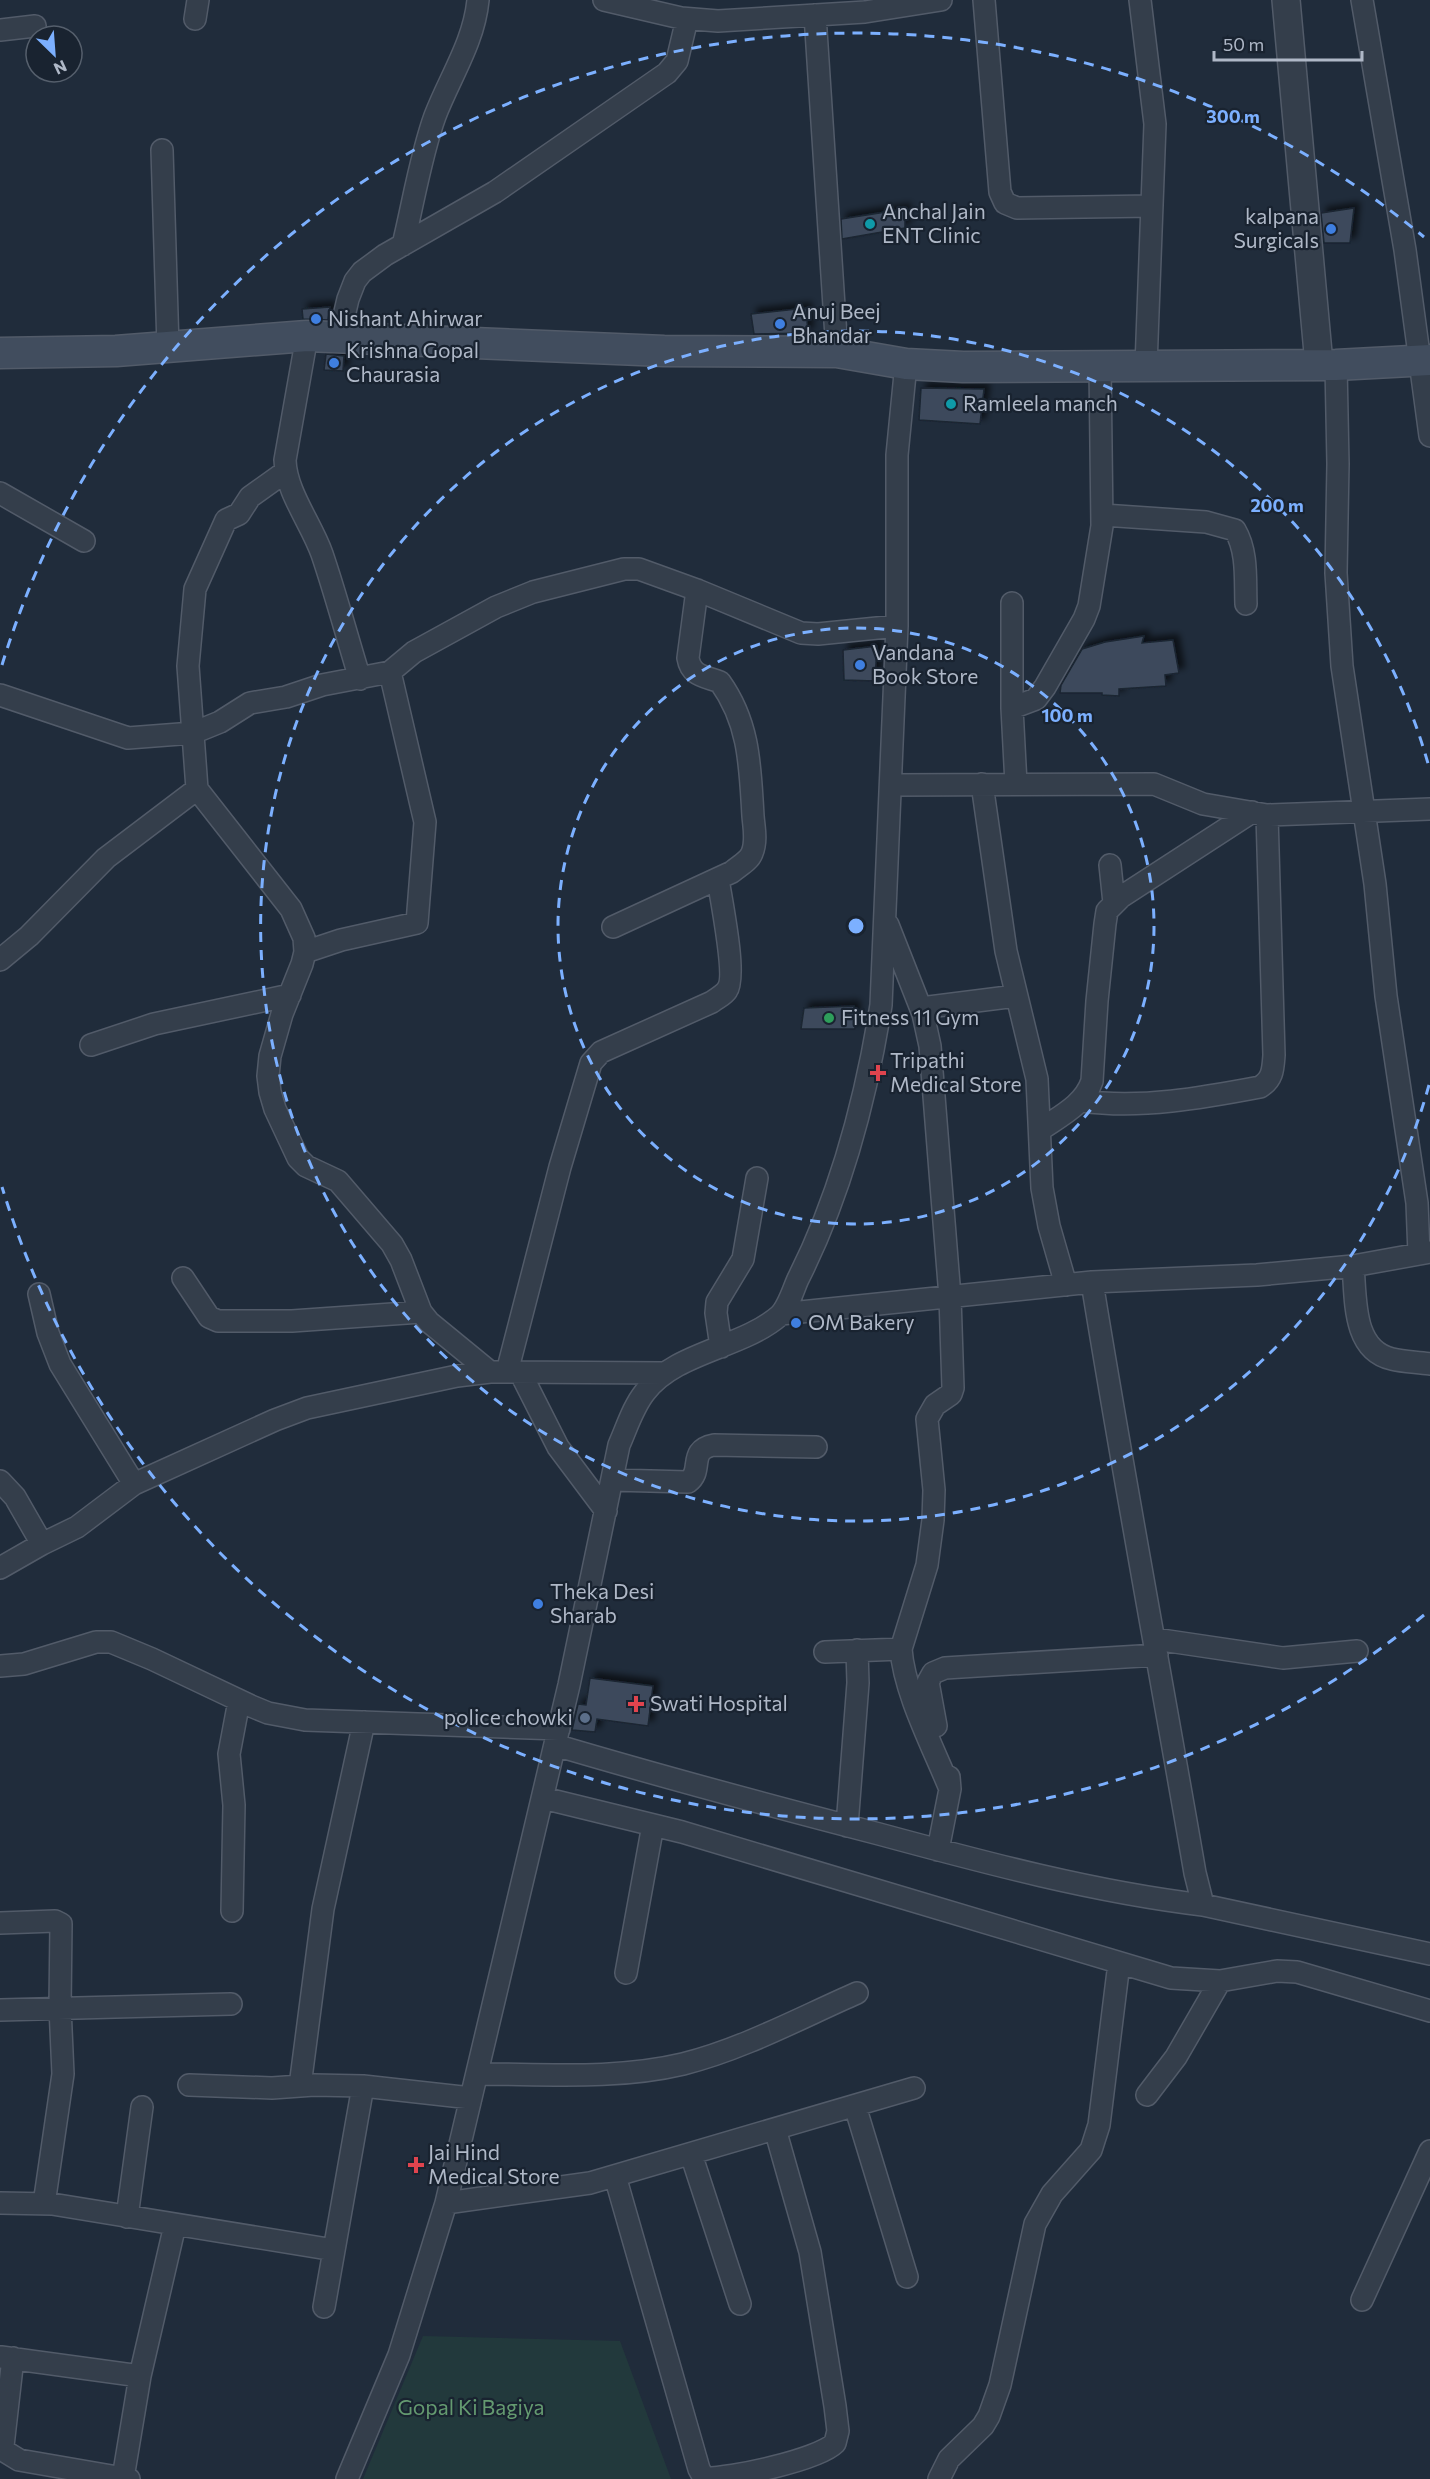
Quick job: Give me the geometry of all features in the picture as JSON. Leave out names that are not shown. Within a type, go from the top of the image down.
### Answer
[{"type":"main road","points":[[0,353],[116,351],[307,336],[664,351],[837,352],[906,364],[963,367],[1327,365],[1426,360]]},
{"type":"street","points":[[403,245],[434,119],[475,22],[478,0]]},
{"type":"street","points":[[604,0],[687,19],[718,21],[865,12],[941,0]]},
{"type":"street","points":[[984,0],[1000,192],[1005,203],[1017,208],[1152,206]]},
{"type":"street","points":[[1140,0],[1155,124],[1146,366]]},
{"type":"street","points":[[781,1314],[1092,1282],[1257,1275],[1353,1266],[1425,1253],[1386,996],[1378,913],[1342,666],[1336,573],[1338,464],[1286,0]]},
{"type":"street","points":[[1362,0],[1426,360],[1430,436]]},
{"type":"street","points":[[815,15],[837,352]]},
{"type":"street","points":[[339,337],[355,281],[362,272],[403,245],[495,192],[666,73],[677,61],[687,19]]},
{"type":"street","points":[[0,30],[24,27]]},
{"type":"street","points":[[162,150],[168,347]]},
{"type":"street","points":[[307,336],[285,460],[285,472],[322,554],[360,679]]},
{"type":"street","points":[[347,2479],[399,2355],[446,2203],[557,1737],[619,1445],[634,1409],[645,1390],[666,1373],[765,1326],[781,1314],[827,1220],[873,1056],[881,1005],[897,626],[897,455],[906,364]]},
{"type":"street","points":[[1012,708],[1036,699],[1084,619],[1089,606],[1103,516],[1100,366]]},
{"type":"street","points":[[285,472],[250,497],[239,514],[226,520],[195,589],[188,666],[197,789],[291,909],[300,924],[305,952],[270,1056],[268,1077],[275,1109],[298,1158],[306,1166],[338,1181],[392,1244],[401,1260],[421,1312],[429,1322],[505,1372],[606,1511]]},
{"type":"street","points":[[0,493],[84,541]]},
{"type":"street","points":[[1103,516],[1206,522],[1235,530],[1240,538],[1244,555],[1246,604]]},
{"type":"street","points":[[0,695],[128,738],[193,733],[220,722],[250,703],[286,697],[322,686],[390,672],[414,652],[486,612],[533,592],[624,569],[639,569],[801,633],[818,634],[897,626]]},
{"type":"street","points":[[613,927],[718,879],[749,859],[753,850],[755,837],[748,744],[720,682],[694,674],[690,668],[688,658],[697,590]]},
{"type":"street","points":[[1012,603],[1012,708],[1016,784]]},
{"type":"street","points":[[305,952],[341,940],[417,923],[424,822],[390,672]]},
{"type":"street","points":[[982,783],[1006,951],[1037,1078],[1042,1188],[1048,1226],[1066,1285]]},
{"type":"street","points":[[891,785],[1154,784],[1203,804],[1259,814],[1430,809]]},
{"type":"street","points":[[0,960],[28,936],[106,858],[197,789]]},
{"type":"street","points":[[1040,1130],[1082,1101],[1092,1081],[1097,1001],[1107,911],[1114,903],[1259,814]]},
{"type":"street","points":[[1082,1101],[1124,1104],[1205,1097],[1260,1087],[1267,1083],[1272,1075],[1274,1055],[1259,814]]},
{"type":"street","points":[[1110,865],[1114,903]]},
{"type":"street","points":[[505,1372],[560,1167],[591,1063],[601,1052],[712,1002],[727,991],[731,982],[731,966],[718,879]]},
{"type":"street","points":[[885,918],[921,1008],[930,1046],[950,1297],[953,1388],[951,1394],[935,1405],[927,1419],[934,1490],[932,1528],[927,1565],[901,1648],[903,1670],[950,1789]]},
{"type":"street","points":[[91,1045],[154,1023],[290,995]]},
{"type":"street","points":[[921,1008],[1016,996]]},
{"type":"street","points":[[721,1347],[716,1313],[717,1302],[743,1259],[757,1178]]},
{"type":"street","points":[[1353,1266],[1358,1314],[1366,1341],[1377,1353],[1391,1359],[1430,1364]]},
{"type":"street","points":[[183,1278],[209,1317],[218,1321],[292,1321],[421,1312]]},
{"type":"street","points":[[1092,1282],[1120,1455],[1195,1873],[1203,1905]]},
{"type":"street","points":[[39,1294],[48,1333],[60,1364],[134,1484]]},
{"type":"street","points":[[0,1568],[77,1527],[134,1484],[275,1419],[307,1408],[457,1376],[505,1372],[666,1373]]},
{"type":"street","points":[[612,1479],[688,1482],[692,1479],[696,1458],[700,1451],[714,1444],[816,1447]]},
{"type":"street","points":[[0,1480],[15,1497],[42,1544]]},
{"type":"street","points":[[0,1666],[24,1664],[96,1642],[111,1642],[268,1713],[305,1720],[364,1722],[557,1737],[658,1776],[938,1850],[1139,1897],[1203,1905],[1430,1954]]},
{"type":"street","points":[[938,1850],[950,1789],[928,1692],[928,1682],[933,1673],[958,1666],[1019,1664],[1156,1647],[1283,1658],[1357,1652]]},
{"type":"street","points":[[825,1652],[901,1648]]},
{"type":"street","points":[[847,1826],[858,1683],[857,1650]]},
{"type":"street","points":[[232,1911],[234,1805],[229,1754],[239,1701]]},
{"type":"street","points":[[300,2086],[323,1909],[364,1722]]},
{"type":"street","points":[[543,1798],[653,1825],[1171,1978],[1220,1981],[1277,1971],[1297,1972],[1430,2011]]},
{"type":"street","points":[[626,1973],[653,1825]]},
{"type":"street","points":[[0,1923],[55,1920],[61,1923],[61,2094],[44,2204]]},
{"type":"street","points":[[939,2479],[949,2459],[983,2426],[989,2416],[1000,2385],[1035,2224],[1052,2194],[1091,2150],[1095,2139],[1099,2125],[1119,1963]]},
{"type":"street","points":[[1147,2095],[1176,2057],[1220,1981]]},
{"type":"street","points":[[477,2074],[598,2074],[680,2064],[733,2047],[857,1993]]},
{"type":"street","points":[[0,2010],[231,2004]]},
{"type":"street","points":[[189,2085],[272,2088],[363,2086],[471,2098]]},
{"type":"street","points":[[324,2307],[363,2086]]},
{"type":"street","points":[[446,2203],[563,2188],[615,2176],[914,2088]]},
{"type":"street","points":[[855,2106],[907,2277]]},
{"type":"street","points":[[127,2217],[142,2107]]},
{"type":"street","points":[[615,2176],[699,2469],[704,2478],[740,2475],[821,2453],[835,2444],[838,2431],[835,2406],[810,2253],[775,2129]]},
{"type":"street","points":[[1362,2300],[1430,2151]]},
{"type":"street","points":[[691,2154],[740,2304]]},
{"type":"street","points":[[0,2203],[44,2204],[334,2250]]},
{"type":"street","points":[[140,2376],[7,2357],[3,2446],[6,2452],[19,2460],[126,2478],[140,2376],[175,2225]]},
{"type":"green space","name":"Gopal Ki Bagiya","points":[[423,2336],[620,2341],[671,2479],[363,2479]]},
{"type":"building","name":"kalpana Surgicals","points":[[1354,208],[1350,243],[1324,243],[1321,213]]},
{"type":"building","name":"Anchal Jain ENT Clinic","points":[[905,209],[905,228],[842,239],[841,219]]},
{"type":"building","points":[[330,307],[328,320],[303,319],[302,309]]},
{"type":"building","name":"Anuj Beej Bhandar","points":[[806,308],[808,333],[754,334],[751,314]]},
{"type":"building","name":"Krishna Gopal Chaurasia","points":[[326,354],[344,356],[343,371],[324,370]]},
{"type":"building","name":"Ramleela manch","points":[[921,388],[984,389],[980,424],[919,420]]},
{"type":"building","points":[[1144,636],[1142,643],[1173,640],[1179,673],[1165,675],[1166,686],[1119,689],[1119,696],[1102,695],[1102,693],[1060,693],[1061,685],[1082,649],[1105,642]]},
{"type":"building","name":"Vandana Book Store","points":[[877,646],[875,681],[844,680],[843,650]]},
{"type":"building","name":"Fitness 11 Gym","points":[[854,1006],[855,1029],[801,1029],[804,1008]]},
{"type":"building","points":[[590,1678],[653,1686],[648,1726],[597,1719],[595,1732],[572,1730],[578,1704],[586,1705]]},
{"type":"place","name":"Anchal Jain ENT Clinic","points":[[870,224]]},
{"type":"place","name":"kalpana Surgicals","points":[[1331,229]]},
{"type":"place","name":"Nishant Ahirwar","points":[[316,319]]},
{"type":"place","name":"Anuj Beej Bhandar","points":[[780,324]]},
{"type":"place","name":"Krishna Gopal Chaurasia","points":[[334,363]]},
{"type":"place","name":"Ramleela manch","points":[[951,404]]},
{"type":"place","name":"Vandana Book Store","points":[[860,665]]},
{"type":"place","name":"Fitness 11 Gym","points":[[829,1018]]},
{"type":"place","name":"Tripathi Medical Store","points":[[878,1073]]},
{"type":"place","name":"OM Bakery","points":[[796,1323]]},
{"type":"place","name":"Theka Desi Sharab","points":[[538,1604]]},
{"type":"place","name":"Swati Hospital","points":[[636,1704]]},
{"type":"place","name":"police chowki","points":[[585,1718]]},
{"type":"place","name":"Jai Hind Medical Store","points":[[416,2165]]}]
